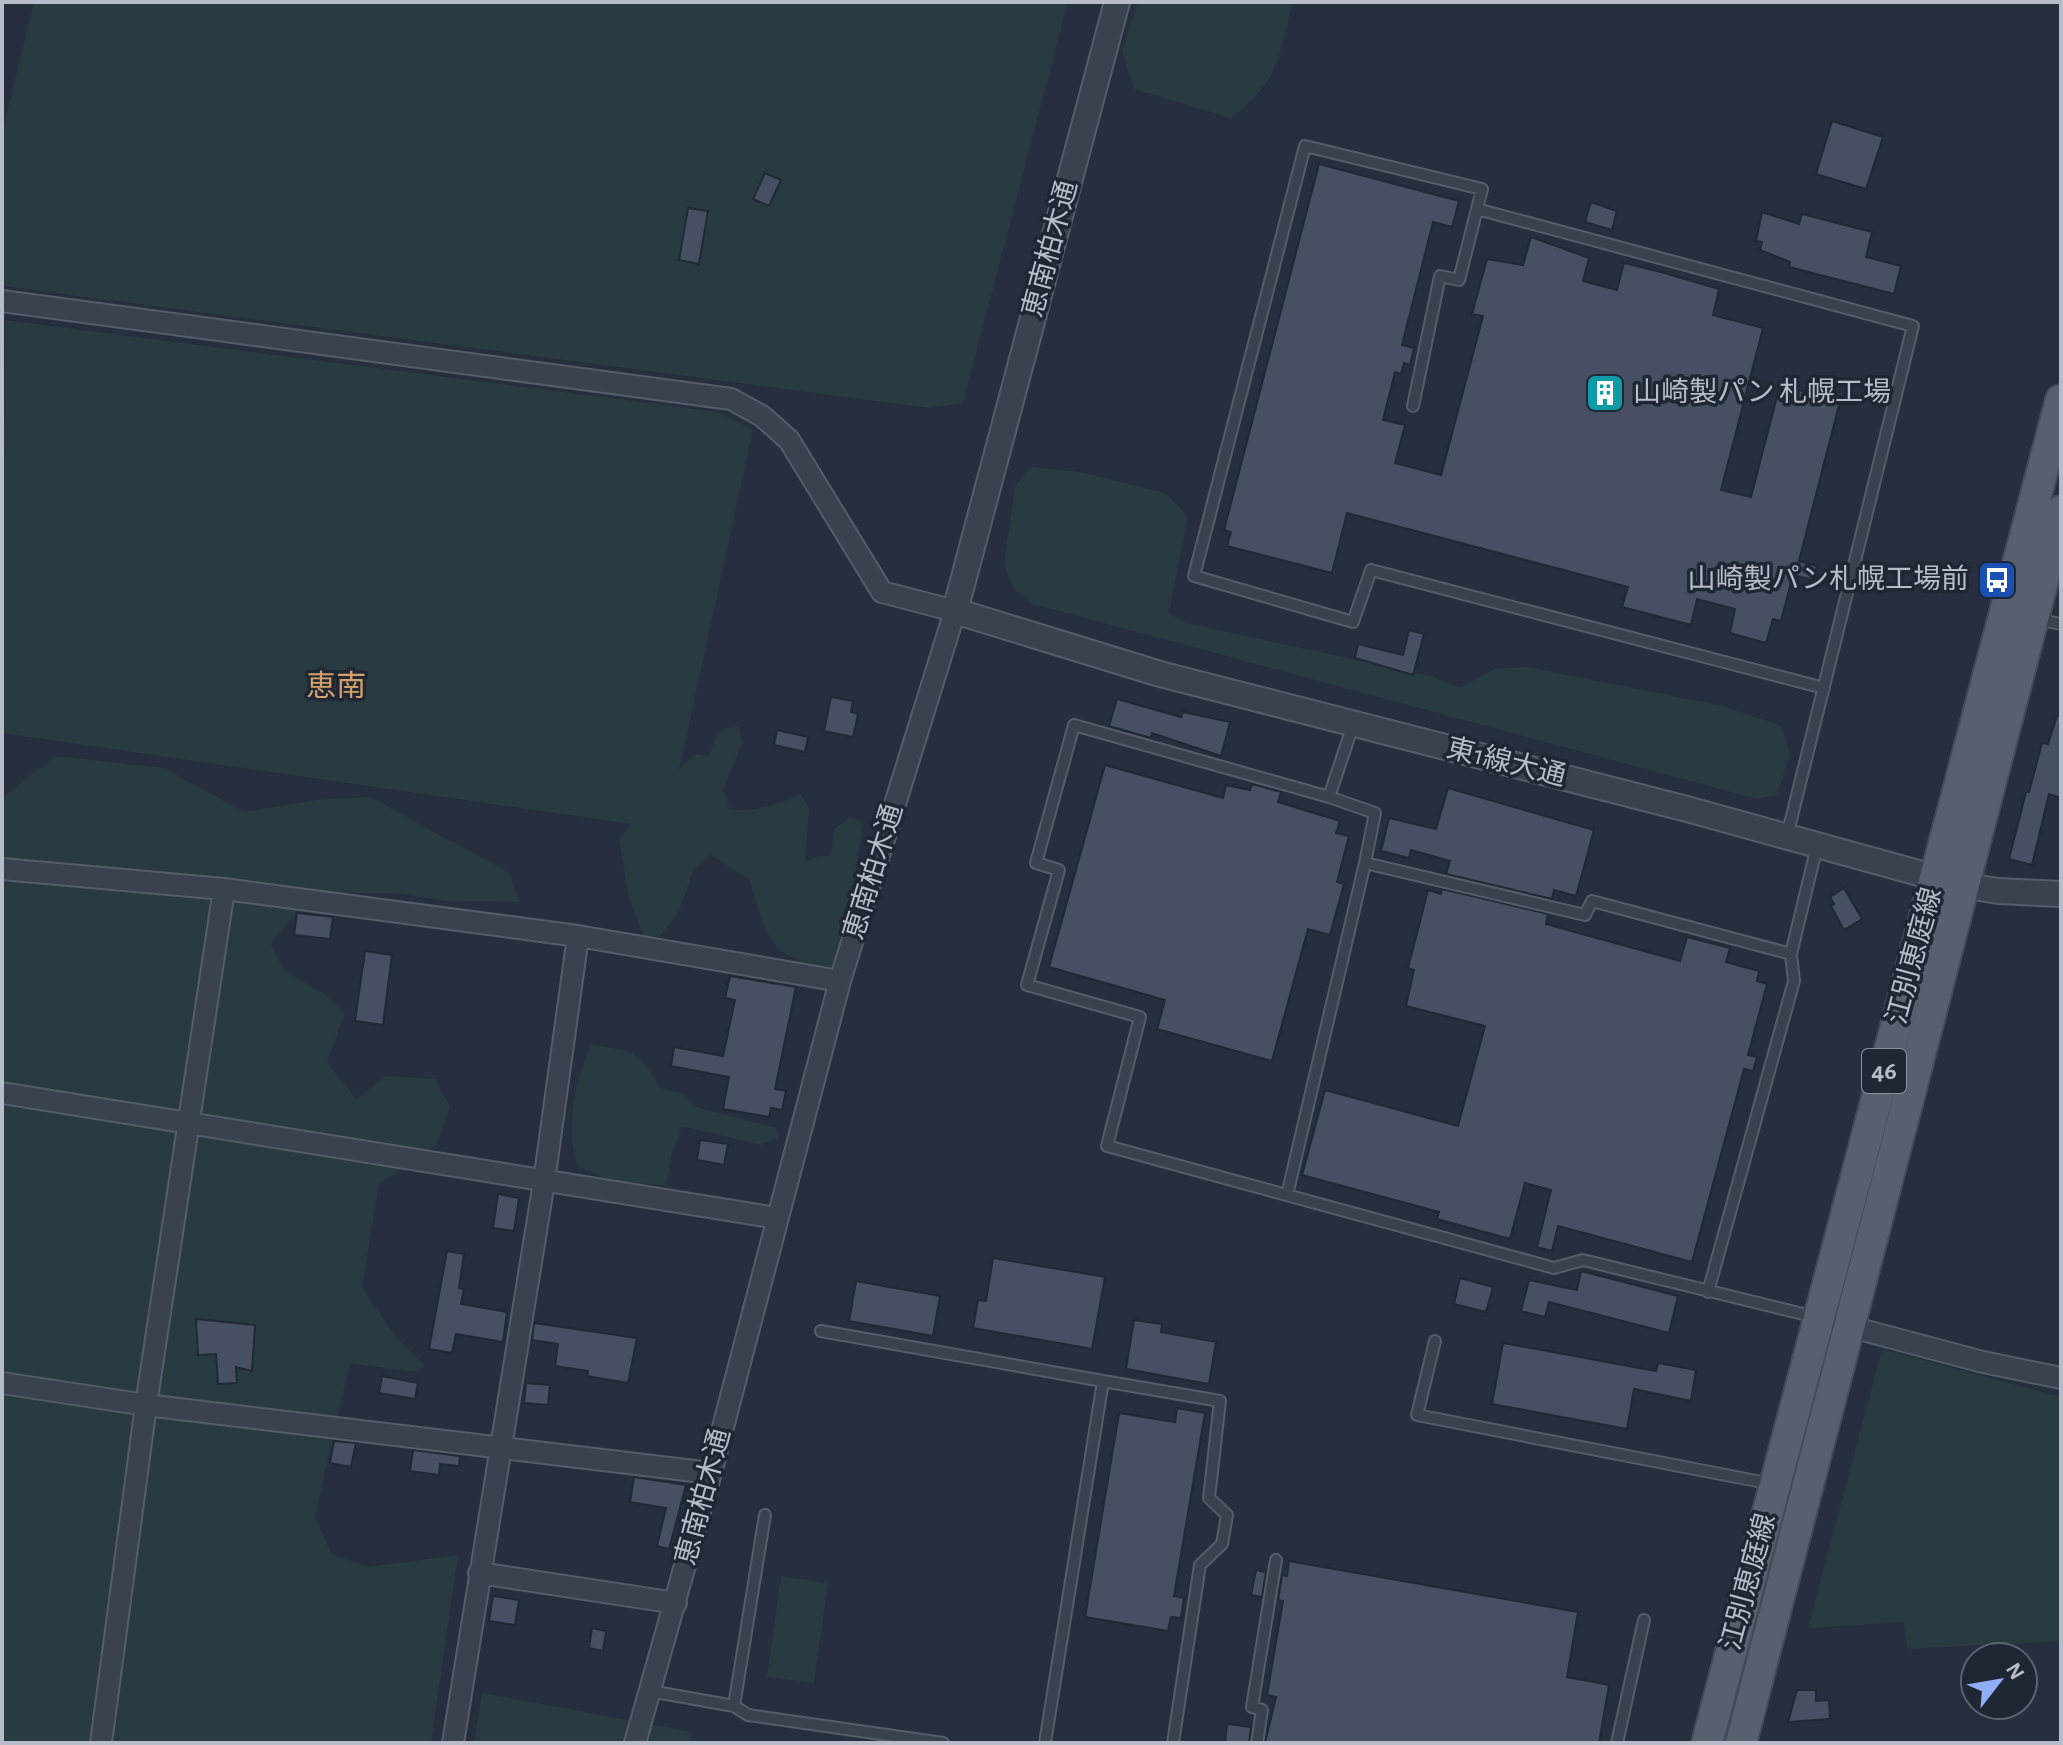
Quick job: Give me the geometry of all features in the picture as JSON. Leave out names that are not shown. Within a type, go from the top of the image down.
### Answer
[{"type":"main road","name":"江別恵庭線","points":[[1741,1743],[1848,1326],[2061,400]]},
{"type":"main road","name":"江別恵庭線","points":[[1707,1743],[1817,1318],[1949,882],[2047,621],[2061,511]]},
{"type":"street","name":"恵南柏木通","points":[[635,1743],[711,1473],[840,981],[955,611],[1117,2]]},
{"type":"street","points":[[2,301],[731,399],[762,416],[789,440],[882,592],[955,611]]},
{"type":"street","name":"東1線大通","points":[[955,611],[1160,674],[1787,836],[1949,882],[1998,891],[2061,894]]},
{"type":"street","points":[[2,869],[224,889],[578,936],[840,981]]},
{"type":"street","points":[[101,1743],[146,1405],[224,889]]},
{"type":"street","points":[[453,1743],[498,1446],[544,1182],[578,936]]},
{"type":"street","points":[[2,1093],[777,1218]]},
{"type":"street","points":[[1817,1318],[1983,1362],[2061,1378]]},
{"type":"street","points":[[2,1383],[146,1405],[711,1473]]},
{"type":"street","points":[[479,1573],[676,1603]]},
{"type":"lane","points":[[1413,406],[1440,276],[1459,280],[1482,189],[1305,146],[1194,576],[1353,622],[1371,570],[1824,688]]},
{"type":"lane","points":[[1477,209],[1913,326],[1787,836]]},
{"type":"lane","points":[[1329,797],[1353,724]]},
{"type":"lane","points":[[1287,1195],[1375,813],[1329,797],[1074,725],[1036,863],[1059,870],[1027,985],[1140,1017],[1107,1146],[1554,1268],[1583,1260],[1817,1318]]},
{"type":"lane","points":[[1708,1292],[1794,981],[1791,954],[1817,846]]},
{"type":"lane","points":[[1365,863],[1585,915],[1592,901],[1791,954]]},
{"type":"lane","points":[[821,1331],[1220,1401],[1209,1498],[1227,1515],[1222,1544],[1200,1565],[1173,1743]]},
{"type":"lane","points":[[1435,1341],[1417,1415],[1774,1484]]},
{"type":"lane","points":[[1045,1743],[1103,1381]]},
{"type":"lane","points":[[734,1706],[765,1515]]},
{"type":"lane","points":[[1257,1743],[1262,1710],[1252,1707],[1276,1560]]},
{"type":"lane","points":[[1617,1743],[1644,1620]]},
{"type":"lane","points":[[650,1691],[734,1706],[748,1715],[943,1743]]},
{"type":"green space","points":[[34,2],[1068,2],[963,403],[929,408],[2,286],[2,132]]},
{"type":"green space","points":[[1138,2],[1293,2],[1275,67],[1259,92],[1231,118],[1134,89],[1122,51]]},
{"type":"green space","points":[[5,320],[718,412],[753,430],[679,770],[695,754],[709,756],[715,739],[725,728],[739,727],[742,743],[723,790],[730,810],[766,807],[801,794],[809,808],[805,862],[820,856],[831,856],[834,829],[850,817],[863,822],[849,917],[835,967],[813,964],[783,952],[767,931],[750,880],[710,855],[694,869],[679,911],[660,936],[645,939],[629,898],[619,839],[631,824],[2,733]]},
{"type":"green space","points":[[1031,467],[1081,472],[1165,493],[1188,516],[1169,613],[1186,623],[1431,676],[1460,688],[1494,669],[1527,667],[1718,705],[1782,726],[1790,754],[1777,795],[1757,799],[1033,604],[1014,590],[1004,564],[1015,486]]},
{"type":"green space","points":[[56,756],[164,768],[244,812],[317,800],[370,797],[510,873],[519,902],[447,901],[402,894],[312,892],[271,944],[284,971],[323,993],[345,1013],[327,1062],[356,1099],[386,1076],[435,1079],[450,1107],[436,1146],[379,1184],[362,1287],[395,1336],[425,1366],[413,1372],[350,1363],[315,1516],[331,1554],[368,1567],[458,1555],[431,1743],[2,1743],[2,797]]},
{"type":"green space","points":[[591,1045],[634,1054],[660,1088],[683,1094],[696,1107],[777,1128],[779,1137],[761,1145],[682,1126],[672,1154],[666,1186],[609,1180],[578,1166],[572,1136],[573,1105],[580,1073]]},
{"type":"green space","points":[[1882,1349],[2061,1397],[2061,1641],[1959,1641],[1959,1646],[1907,1649],[1904,1622],[1808,1628]]},
{"type":"green space","points":[[781,1576],[828,1583],[814,1683],[767,1677]]},
{"type":"green space","points":[[482,1693],[692,1732],[690,1743],[474,1743]]},
{"type":"building","points":[[1832,121],[1883,137],[1866,189],[1816,174]]},
{"type":"building","name":"山崎製パン 札幌工場","points":[[1319,164],[1459,201],[1452,227],[1433,222],[1402,345],[1414,348],[1410,365],[1404,363],[1401,374],[1395,372],[1383,420],[1405,425],[1395,463],[1441,475],[1483,316],[1472,314],[1487,259],[1523,265],[1531,237],[1589,258],[1583,281],[1617,290],[1624,263],[1661,272],[1719,289],[1713,315],[1763,328],[1721,490],[1751,497],[1780,385],[1840,401],[1799,561],[1817,566],[1813,580],[1793,575],[1781,621],[1773,619],[1766,643],[1730,633],[1735,609],[1697,599],[1691,625],[1622,607],[1628,587],[1347,513],[1332,573],[1227,546],[1231,532],[1224,530]]},
{"type":"building","points":[[765,173],[781,180],[769,206],[753,199]]},
{"type":"building","points":[[1591,202],[1617,211],[1612,230],[1585,222]]},
{"type":"building","points":[[688,208],[708,211],[699,264],[679,260]]},
{"type":"building","points":[[1762,212],[1799,224],[1802,214],[1872,232],[1866,257],[1901,266],[1894,294],[1789,267],[1790,262],[1760,250],[1762,242],[1756,241]]},
{"type":"building","points":[[1409,630],[1424,634],[1413,675],[1355,658],[1358,644],[1403,655]]},
{"type":"building","points":[[831,697],[853,701],[851,712],[858,714],[853,737],[824,731]]},
{"type":"building","points":[[1117,699],[1181,717],[1183,712],[1230,722],[1221,756],[1152,733],[1151,738],[1109,726]]},
{"type":"building","points":[[2057,716],[2061,716],[2061,798],[2049,794],[2032,865],[2009,859],[2042,743],[2048,744]]},
{"type":"building","points":[[777,730],[808,737],[805,752],[774,745]]},
{"type":"building","points":[[1105,765],[1223,798],[1226,785],[1250,790],[1252,784],[1281,792],[1278,802],[1340,821],[1336,833],[1349,836],[1337,882],[1344,884],[1330,935],[1308,929],[1272,1061],[1157,1029],[1165,1000],[1049,967]]},
{"type":"building","points":[[1448,788],[1594,830],[1576,896],[1554,890],[1552,899],[1446,874],[1450,861],[1411,850],[1409,858],[1381,851],[1389,818],[1436,829]]},
{"type":"building","points":[[1844,888],[1862,919],[1844,930],[1831,906],[1834,904],[1830,897]]},
{"type":"building","points":[[1442,889],[1548,914],[1546,924],[1680,961],[1687,937],[1730,948],[1726,962],[1759,971],[1757,981],[1767,984],[1748,1055],[1757,1057],[1753,1071],[1744,1069],[1692,1262],[1558,1226],[1552,1251],[1537,1247],[1551,1190],[1525,1183],[1510,1239],[1437,1219],[1439,1212],[1302,1175],[1325,1090],[1458,1126],[1485,1026],[1406,1006],[1414,970],[1408,968],[1428,890],[1441,894]]},
{"type":"building","points":[[297,913],[333,917],[330,939],[294,935]]},
{"type":"building","points":[[365,951],[392,955],[383,1025],[355,1021]]},
{"type":"building","points":[[730,976],[796,987],[775,1089],[786,1091],[782,1110],[771,1108],[769,1117],[723,1109],[729,1077],[671,1066],[674,1047],[723,1056],[735,1000],[725,998]]},
{"type":"building","points":[[700,1140],[728,1144],[724,1165],[697,1160]]},
{"type":"building","points":[[498,1194],[519,1198],[514,1231],[493,1228]]},
{"type":"building","points":[[447,1251],[464,1254],[459,1288],[464,1289],[461,1304],[507,1312],[503,1342],[456,1334],[452,1353],[429,1349]]},
{"type":"building","points":[[993,1258],[1105,1277],[1092,1349],[973,1328],[978,1300],[986,1301]]},
{"type":"building","points":[[1581,1271],[1678,1296],[1669,1333],[1549,1302],[1545,1317],[1521,1311],[1529,1280],[1577,1290]]},
{"type":"building","points":[[1460,1278],[1493,1287],[1486,1312],[1454,1304]]},
{"type":"building","points":[[856,1281],[940,1296],[933,1336],[849,1321]]},
{"type":"building","points":[[196,1319],[255,1325],[252,1371],[236,1367],[237,1383],[218,1384],[216,1354],[198,1355]]},
{"type":"building","points":[[1134,1320],[1162,1324],[1161,1332],[1216,1342],[1209,1384],[1126,1369]]},
{"type":"building","points":[[534,1323],[637,1338],[628,1383],[587,1376],[588,1371],[555,1366],[558,1344],[532,1340]]},
{"type":"building","points":[[1503,1343],[1656,1371],[1658,1363],[1696,1370],[1691,1401],[1634,1389],[1627,1429],[1492,1404]]},
{"type":"building","points":[[382,1376],[418,1383],[415,1399],[379,1393]]},
{"type":"building","points":[[526,1383],[550,1385],[548,1405],[524,1403]]},
{"type":"building","points":[[1177,1408],[1205,1413],[1174,1596],[1184,1598],[1181,1618],[1171,1617],[1168,1631],[1085,1617],[1119,1413],[1175,1422]]},
{"type":"building","points":[[334,1441],[356,1443],[351,1467],[330,1463]]},
{"type":"building","points":[[413,1450],[460,1456],[459,1466],[440,1464],[439,1475],[410,1471]]},
{"type":"building","points":[[634,1477],[686,1485],[669,1549],[657,1546],[666,1508],[630,1502]]},
{"type":"building","points":[[1289,1561],[1578,1612],[1567,1677],[1609,1685],[1599,1743],[1265,1743],[1276,1697],[1267,1695],[1283,1601],[1278,1600],[1282,1575],[1287,1576]]},
{"type":"building","points":[[1256,1570],[1266,1572],[1262,1597],[1251,1595]]},
{"type":"building","points":[[493,1596],[519,1600],[515,1625],[489,1621]]},
{"type":"building","points":[[592,1628],[606,1631],[603,1651],[589,1648]]},
{"type":"building","points":[[1797,1690],[1816,1690],[1816,1701],[1829,1700],[1830,1719],[1788,1722]]},
{"type":"building","points":[[1227,1724],[1251,1727],[1249,1743],[1225,1743]]},
{"type":"place","name":"山崎製パン 札幌工場","points":[[1605,393]]},
{"type":"place","name":"山崎製パン札幌工場前","points":[[1997,580]]},
{"type":"district","name":"恵南","points":[[336,687]]}]
